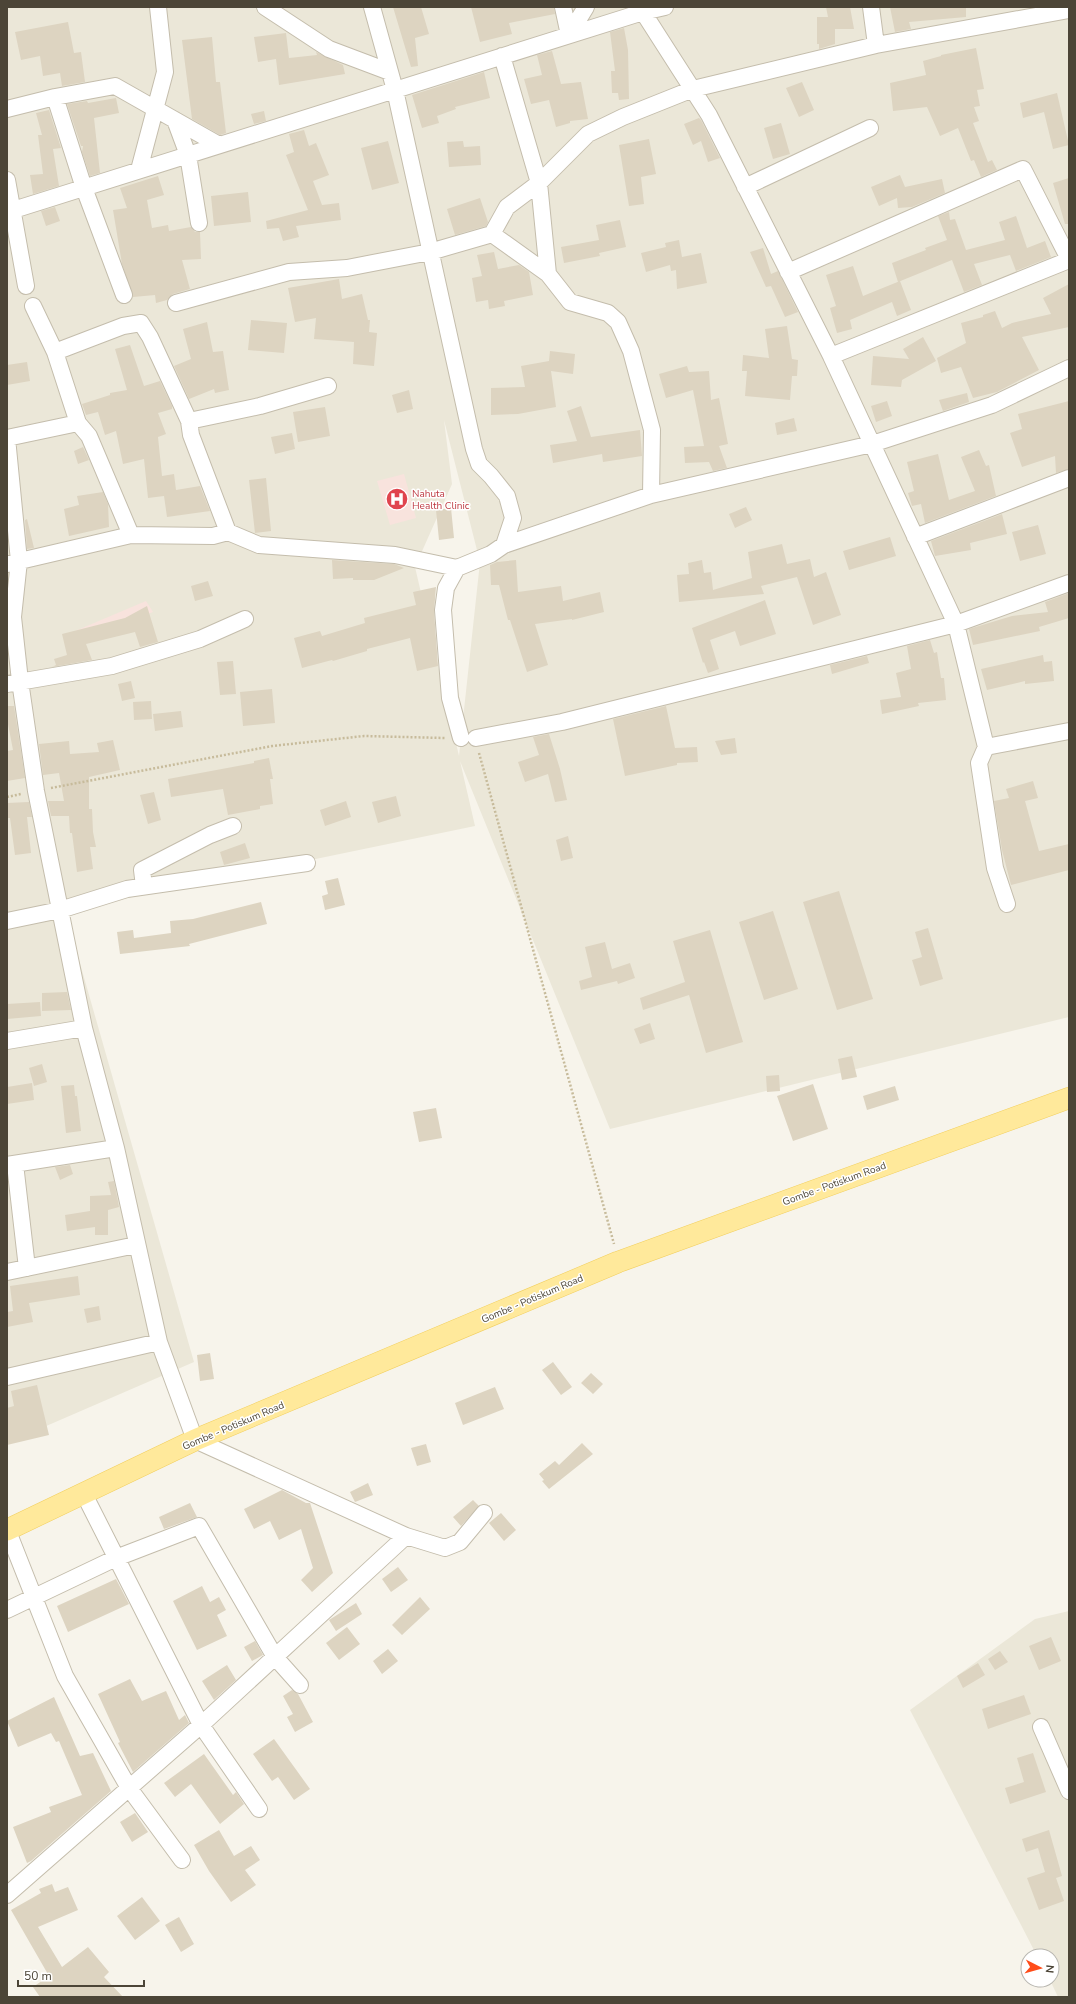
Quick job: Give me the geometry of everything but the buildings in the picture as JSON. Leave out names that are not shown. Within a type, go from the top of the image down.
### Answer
[{"type":"main road","name":"Gombe - Potiskum Road","points":[[8,1529],[195,1440],[618,1262],[1069,1098]]},
{"type":"street","points":[[139,170],[165,72],[158,7]]},
{"type":"street","points":[[265,7],[328,49],[390,72]]},
{"type":"street","points":[[372,7],[395,90],[474,449],[479,464],[507,496],[513,518],[504,545]]},
{"type":"street","points":[[563,7],[569,35]]},
{"type":"street","points":[[569,35],[586,7]]},
{"type":"street","points":[[9,211],[569,35],[643,12],[665,7]]},
{"type":"street","points":[[871,7],[876,45]]},
{"type":"street","points":[[176,303],[289,272],[347,268],[430,252],[492,234],[507,206],[539,184],[588,134],[624,117],[693,89],[876,45],[1069,10]]},
{"type":"street","points":[[643,12],[709,116],[831,356],[956,624],[986,747],[980,762],[995,868],[1007,904]]},
{"type":"street","points":[[503,56],[539,184],[548,274]]},
{"type":"street","points":[[7,109],[55,97],[115,86],[219,145]]},
{"type":"street","points":[[55,97],[84,188],[124,295]]},
{"type":"street","points":[[174,120],[188,155],[199,223]]},
{"type":"street","points":[[745,187],[870,128]]},
{"type":"street","points":[[788,272],[1023,169],[1069,260],[831,356]]},
{"type":"street","points":[[7,180],[9,211],[26,286]]},
{"type":"street","points":[[492,234],[548,274],[570,302],[608,314],[618,322],[631,351],[652,430],[651,495]]},
{"type":"street","points":[[33,306],[55,352],[78,423],[88,436],[131,535]]},
{"type":"street","points":[[55,352],[123,326],[141,323],[150,337],[190,421],[191,435],[228,532]]},
{"type":"street","points":[[13,563],[131,535],[213,536],[228,532],[258,545],[395,555],[457,568],[491,554],[504,545],[651,495],[872,444],[992,405],[1069,368]]},
{"type":"street","points":[[190,421],[260,406],[328,386]]},
{"type":"street","points":[[78,423],[7,438],[13,563],[14,682],[84,1028],[116,1148],[136,1245],[159,1342],[195,1440],[406,1536],[446,1548],[460,1542],[484,1513]]},
{"type":"street","points":[[916,537],[1069,478]]},
{"type":"street","points":[[457,568],[446,588],[443,610],[450,698],[468,738],[562,722],[956,624],[1069,583]]},
{"type":"street","points":[[14,682],[112,666],[200,639],[245,619]]},
{"type":"street","points":[[986,747],[1069,731]]},
{"type":"street","points":[[144,886],[142,870],[210,835],[234,826]]},
{"type":"street","points":[[7,921],[60,910],[127,889],[307,863]]},
{"type":"street","points":[[7,1041],[84,1028]]},
{"type":"street","points":[[27,1268],[11,1165],[116,1148]]},
{"type":"street","points":[[7,1272],[136,1245]]},
{"type":"street","points":[[7,1378],[159,1342]]},
{"type":"street","points":[[84,1494],[201,1725],[259,1809]]},
{"type":"street","points":[[7,1610],[116,1558],[199,1526],[275,1657],[300,1685]]},
{"type":"street","points":[[8,1529],[33,1598],[65,1676],[129,1788],[182,1860]]},
{"type":"street","points":[[7,1894],[201,1725],[406,1536]]},
{"type":"street","points":[[1041,1727],[1069,1791]]},
{"type":"path","points":[[7,797],[272,746],[364,736],[468,738],[618,1262]]},
{"type":"shaded area","points":[[7,7],[1069,7],[1069,1017],[610,1129],[460,761],[475,826],[65,911],[194,1362],[7,1443]],"holes":[[[444,420],[480,562],[459,756],[415,567],[452,484]]]},
{"type":"shaded area","name":"Nahuta Health Clinic","points":[[404,474],[416,518],[390,525],[377,481]]},
{"type":"shaded area","points":[[146,601],[153,612],[70,645],[68,634]]},
{"type":"shaded area","points":[[1069,1611],[1069,1997],[1058,1997],[1054,1988],[1060,1988],[1060,1948],[1033,1948],[910,1710],[1035,1619]]},
{"type":"place","name":"Nahuta Health Clinic","points":[[397,499]]}]
